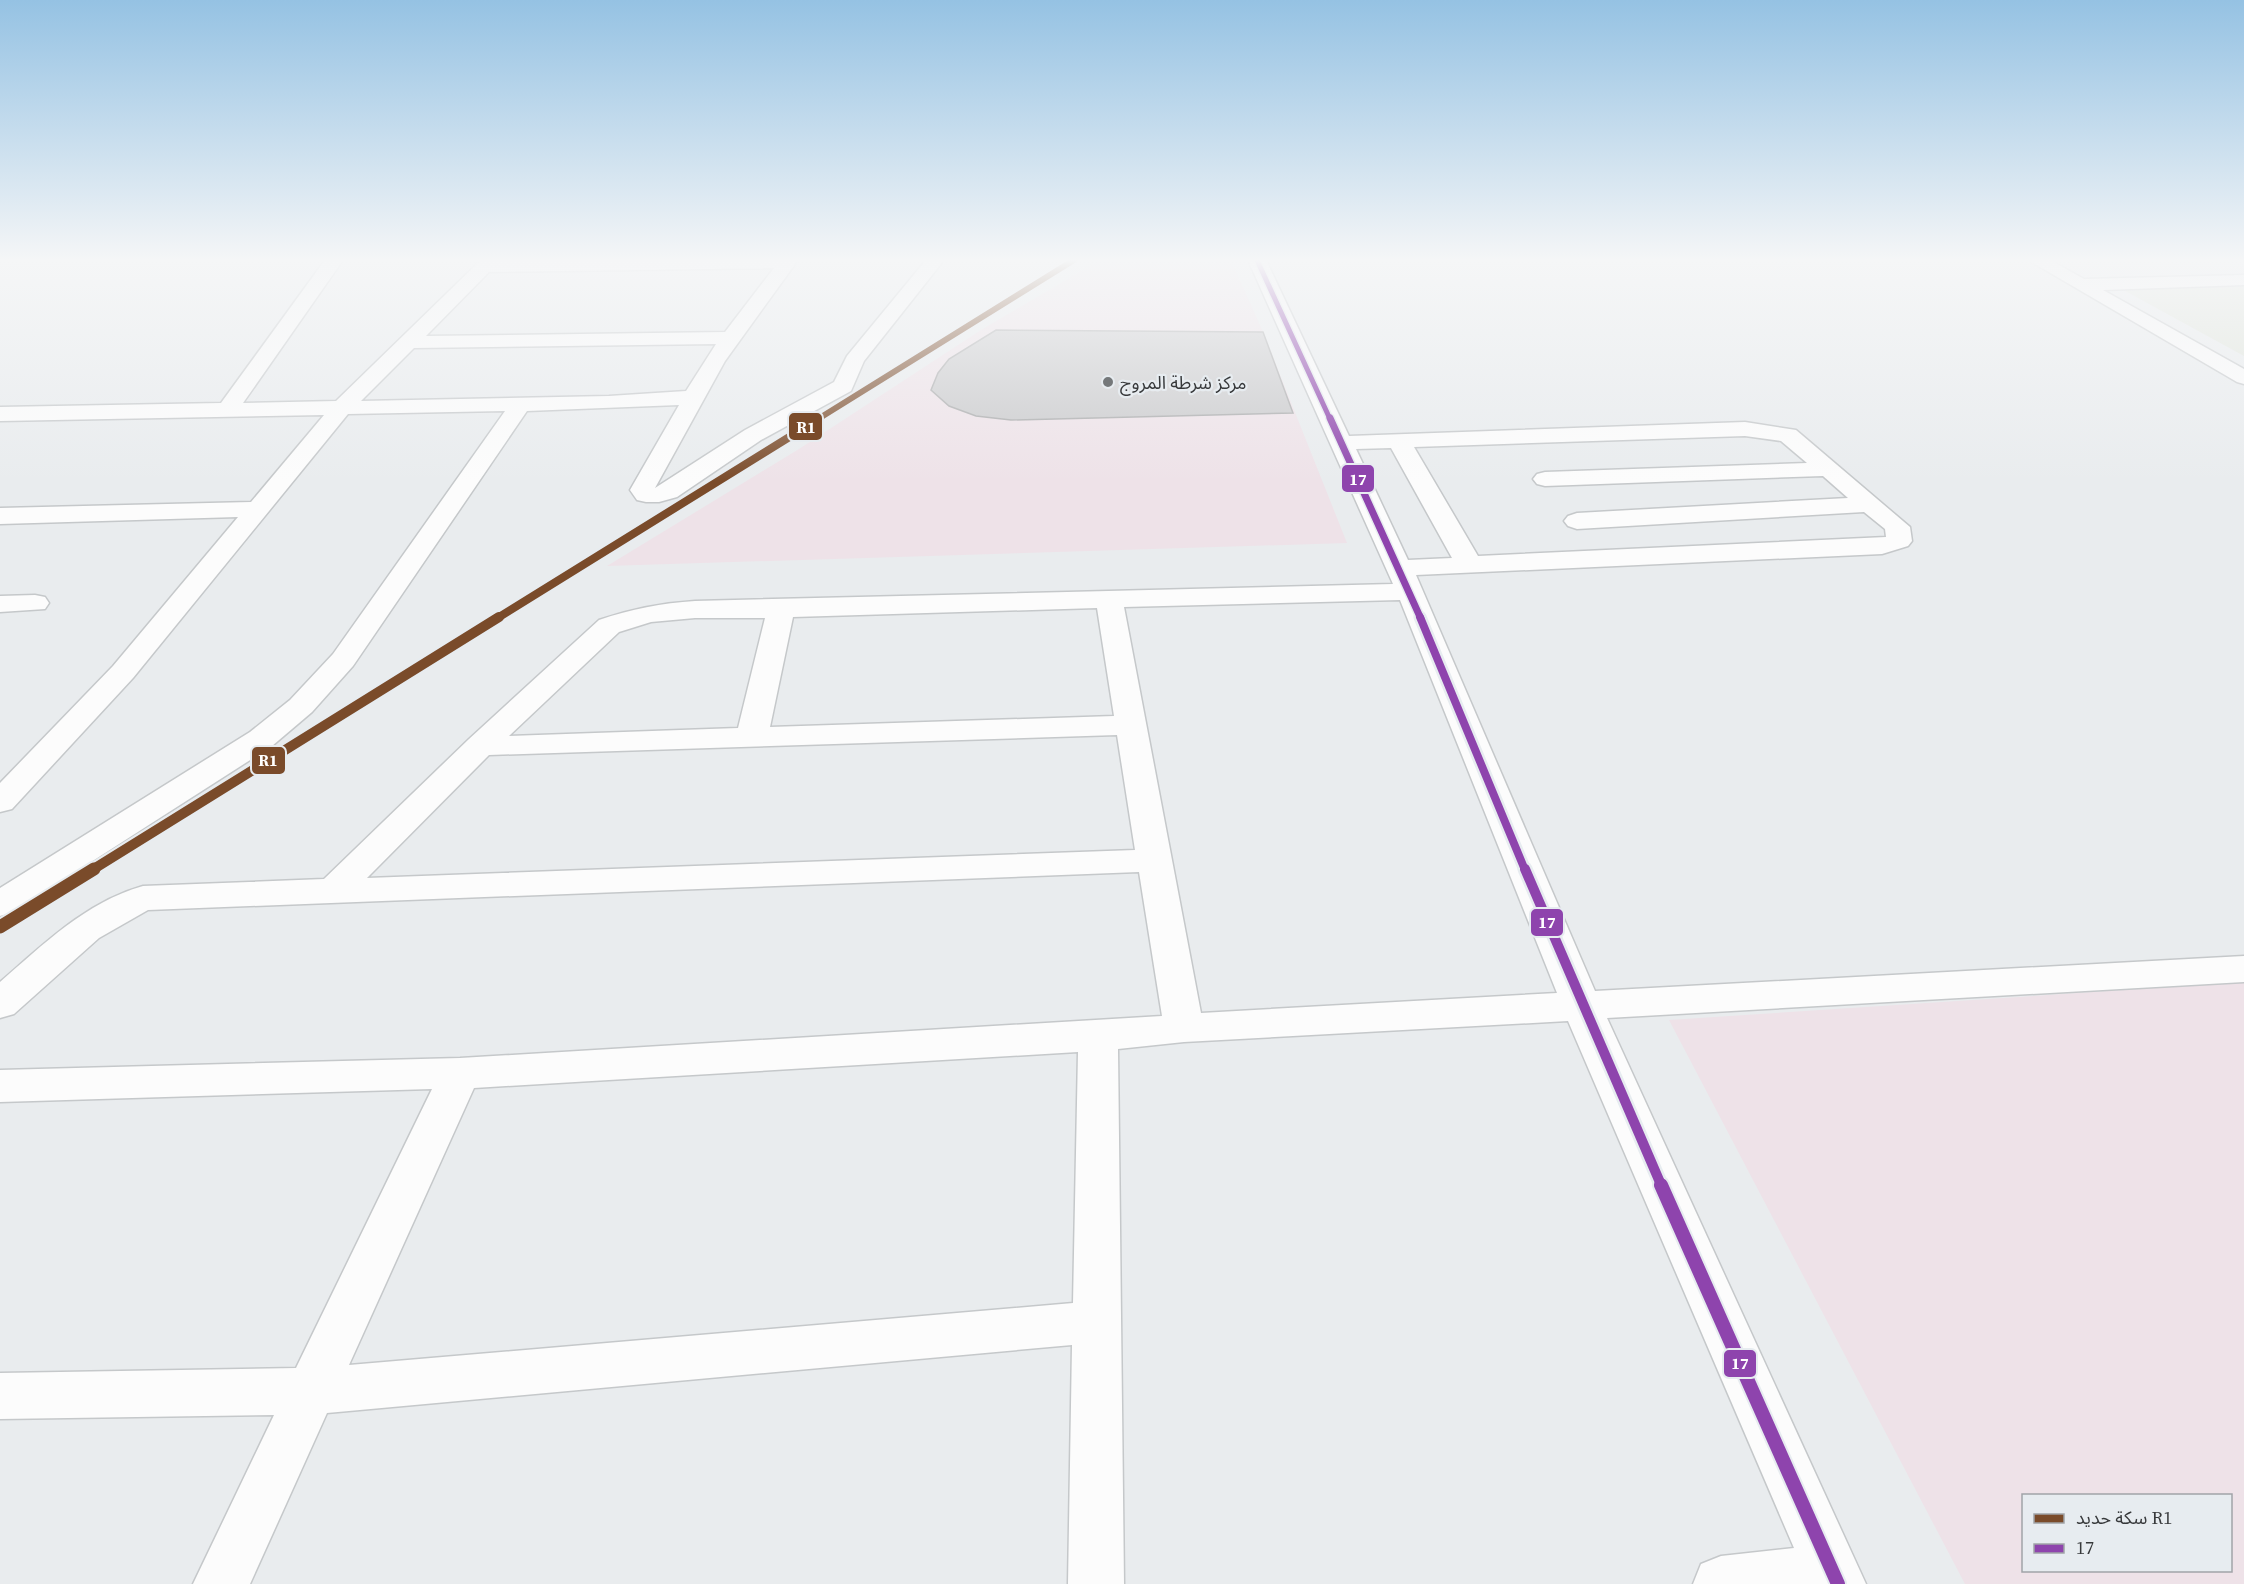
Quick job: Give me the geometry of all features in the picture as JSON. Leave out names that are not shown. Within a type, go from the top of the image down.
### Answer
[{"type":"street","points":[[227,410],[281,334]]},
{"type":"street","points":[[0,802],[123,672],[341,409],[418,334]]},
{"type":"street","points":[[732,334],[707,371],[654,466],[642,490],[646,495],[668,492],[753,435],[843,386],[854,360],[875,334]]},
{"type":"street","points":[[1291,334],[1404,580],[1582,1007],[1835,1577],[1721,1584]]},
{"type":"street","points":[[2167,334],[2244,378]]},
{"type":"street","points":[[410,342],[729,338]]},
{"type":"street","points":[[0,414],[609,403],[694,397]]},
{"type":"street","points":[[0,904],[216,769],[280,726],[302,706],[343,660],[522,403]]},
{"type":"street","points":[[334,889],[480,746],[609,626],[634,615],[660,610],[781,609],[1108,599],[1404,580],[1470,566],[1882,546],[1899,541],[1897,527],[1788,435],[1768,431],[1341,443]]},
{"type":"street","points":[[1514,437],[1605,559]]},
{"type":"street","points":[[1399,441],[1470,566]]},
{"type":"street","points":[[1545,479],[1828,469]]},
{"type":"street","points":[[1577,521],[1870,504]]},
{"type":"street","points":[[0,516],[260,509]]},
{"type":"street","points":[[1108,599],[1184,1028]]},
{"type":"street","points":[[0,604],[35,603]]},
{"type":"street","points":[[752,737],[781,609]]},
{"type":"street","points":[[480,746],[1131,725]]},
{"type":"street","points":[[0,1004],[98,920],[125,904],[166,895],[1153,860]]},
{"type":"street","points":[[0,1086],[460,1073],[1098,1036],[1184,1028],[2244,969]]},
{"type":"street","points":[[1096,1584],[1098,1036]]},
{"type":"street","points":[[221,1584],[460,1073]]},
{"type":"street","points":[[0,1396],[312,1390],[1096,1322]]},
{"type":"shaded area","points":[[975,334],[1264,334],[1347,543],[607,566],[799,449]]},
{"type":"shaded area","points":[[2204,334],[2244,334],[2244,356]]},
{"type":"shaded area","points":[[2244,982],[2244,1584],[1965,1584],[1669,1020]]},
{"type":"building","name":"مركز شرطة المروج","points":[[990,334],[1264,334],[1293,413],[1011,420],[976,416],[949,406],[931,390],[938,373],[949,359]]},
{"type":"rail line","name":"R1","points":[[0,927],[955,334]]},
{"type":"transit line","name":"17","points":[[1291,334],[1410,592],[1582,1007],[1838,1584]]},
{"type":"place","name":"مركز شرطة المروج","points":[[1108,382]]}]
